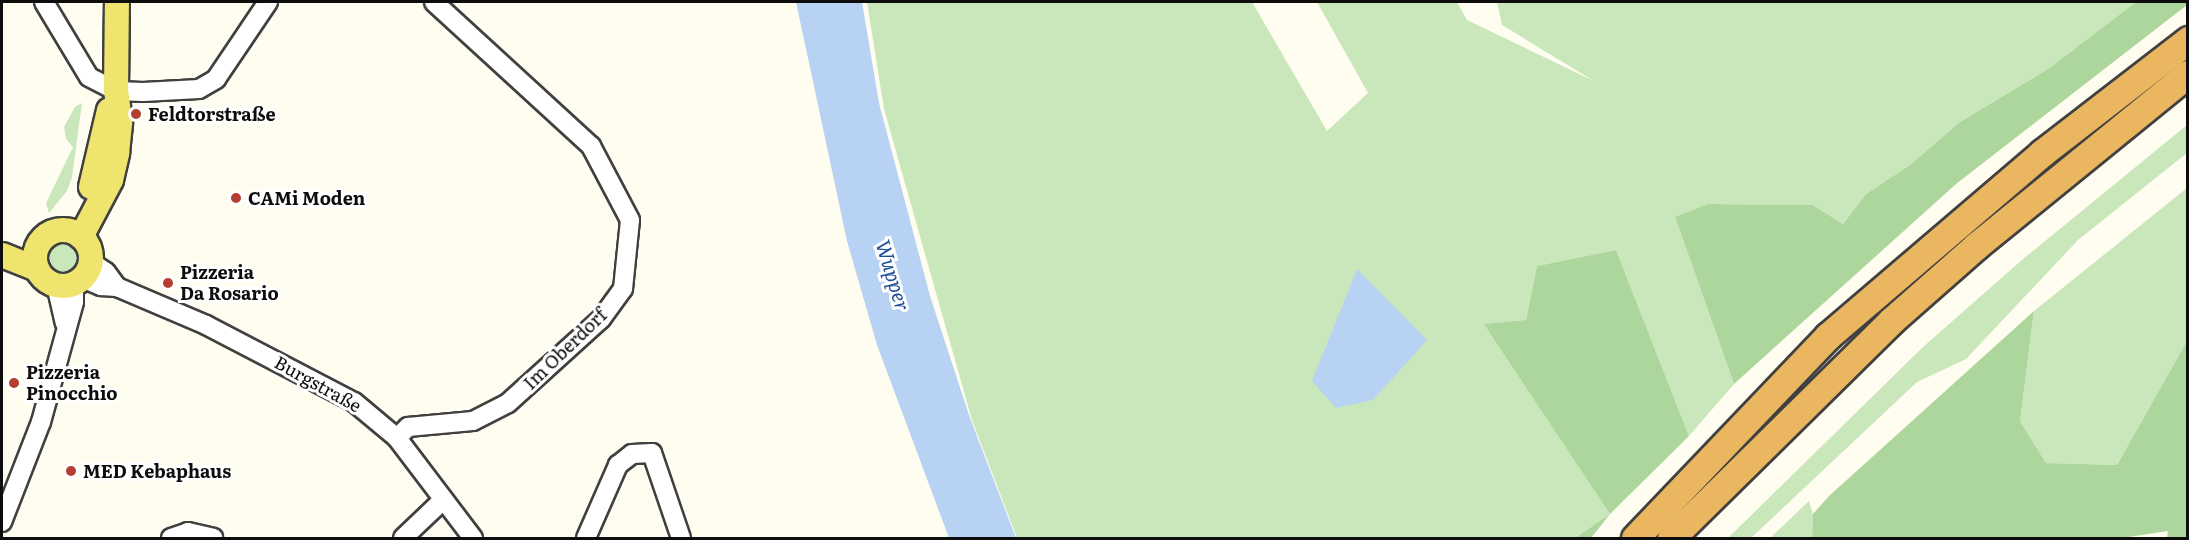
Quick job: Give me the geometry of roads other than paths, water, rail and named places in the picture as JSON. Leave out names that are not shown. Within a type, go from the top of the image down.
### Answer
[{"type":"highway","points":[[1635,538],[1828,336],[2042,153],[2187,40]]},
{"type":"highway","points":[[1671,538],[1750,457],[1900,314],[1976,246],[2187,74]]},
{"type":"highway","points":[[2147,108],[2187,82]]},
{"type":"main road","points":[[73,233],[111,180],[120,122],[116,91],[117,2]]},
{"type":"main road","points":[[49,233],[73,233],[89,250],[75,277],[37,269],[2,254],[38,244],[49,233]]},
{"type":"main road","points":[[37,269],[38,244]]},
{"type":"street","points":[[44,2],[90,77],[116,91],[199,89],[216,79],[268,2]]},
{"type":"street","name":"Im Oberdorf","points":[[397,438],[408,427],[473,421],[508,403],[601,319],[623,289],[630,220],[591,146],[434,2]]},
{"type":"street","points":[[2,522],[41,422],[65,323],[74,302],[75,277]]},
{"type":"street","name":"Burgstraße","points":[[75,277],[101,286],[117,287],[303,373],[354,402],[397,438],[473,538]]},
{"type":"street","points":[[586,538],[618,465],[632,454],[652,453],[681,538]]},
{"type":"street","points":[[403,538],[443,500]]},
{"type":"street","points":[[171,538],[188,532],[213,538]]},
{"type":"water","name":"Wupper","points":[[796,2],[862,2],[879,103],[930,296],[970,418],[1016,538],[949,538],[877,345],[847,241]]},
{"type":"water","points":[[1357,269],[1427,340],[1373,400],[1336,408],[1312,381]]},
{"type":"place","name":"Feldtorstraße","points":[[136,114]]},
{"type":"place","name":"CAMi Moden","points":[[236,198]]},
{"type":"place","name":"Pizzeria Da Rosario","points":[[168,283]]},
{"type":"place","name":"Pizzeria Pinocchio","points":[[14,383]]},
{"type":"place","name":"MED Kebaphaus","points":[[71,471]]}]
